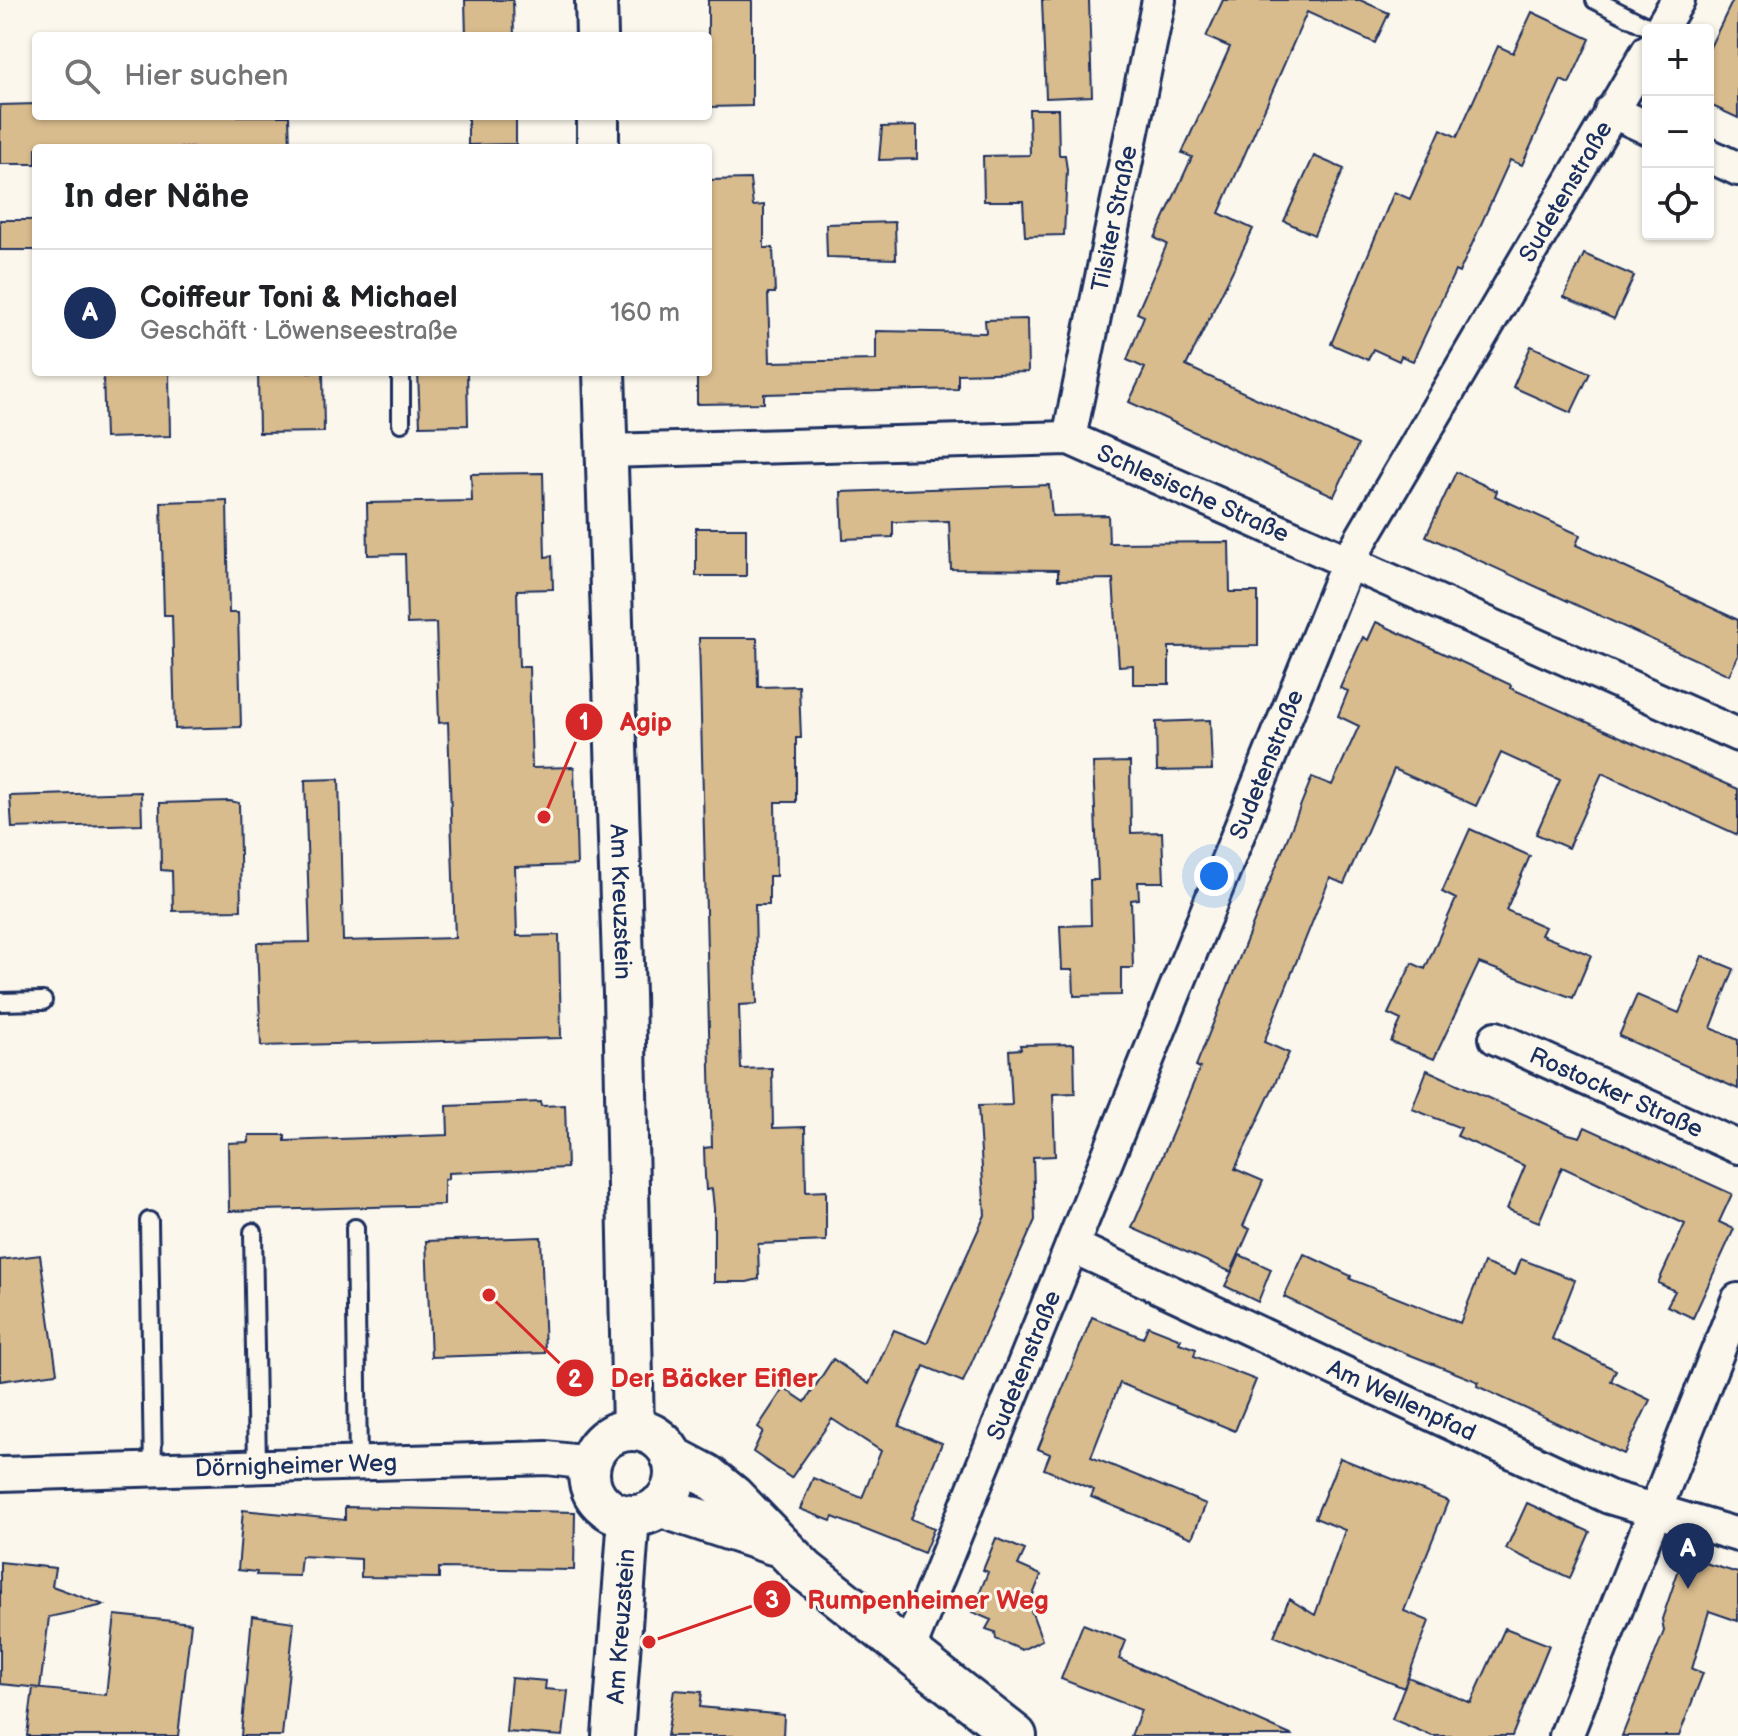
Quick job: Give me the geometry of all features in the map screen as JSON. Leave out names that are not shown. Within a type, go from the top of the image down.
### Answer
[{"type":"street","points":[[596,0],[597,32]]},
{"type":"street","name":"Tilsiter Straße","points":[[1069,438],[1159,0]]},
{"type":"street","points":[[1661,24],[1678,0]]},
{"type":"street","name":"Sudetenstraße","points":[[909,1649],[1349,560],[1642,61]]},
{"type":"street","points":[[1611,111],[1642,125]]},
{"type":"street","points":[[598,120],[598,144]]},
{"type":"street","points":[[1714,158],[1738,169]]},
{"type":"street","name":"Am Kreuzstein","points":[[604,376],[633,1430]]},
{"type":"street","name":"Schlesische Straße","points":[[607,451],[1069,438],[1738,735]]},
{"type":"street","name":"Rostocker Straße","points":[[1496,1038],[1738,1147]]},
{"type":"street","name":"Am Wellenpfad","points":[[1072,1246],[1609,1497],[1738,1535]]},
{"type":"street","points":[[1566,1736],[1658,1510],[1738,1300]]},
{"type":"street","points":[[781,1546],[644,1511],[605,1507],[594,1494],[589,1479],[590,1463],[596,1448],[608,1437],[633,1430],[653,1435],[671,1456],[707,1475],[733,1496],[805,1570],[1016,1736]]},
{"type":"street","points":[[644,1511],[673,1484],[671,1456]]},
{"type":"street","name":"Dörnigheimer Weg","points":[[0,1474],[547,1458],[590,1463]]},
{"type":"street","name":"Am Kreuzstein","points":[[613,1736],[644,1511]]},
{"type":"lane","points":[[1595,0],[1645,24]]},
{"type":"lane","points":[[401,376],[401,423]]},
{"type":"lane","points":[[0,1002],[43,1001]]},
{"type":"lane","points":[[149,1221],[153,1469]]},
{"type":"lane","points":[[355,1228],[358,1464]]},
{"type":"lane","points":[[253,1232],[257,1466]]},
{"type":"building","points":[[465,0],[513,0],[514,32],[466,32]]},
{"type":"building","points":[[708,0],[752,0],[752,106],[712,107],[712,32],[708,32]]},
{"type":"building","points":[[1042,0],[1089,0],[1092,96],[1046,98]]},
{"type":"building","points":[[1223,0],[1360,0],[1389,13],[1375,43],[1307,12],[1219,213],[1253,229],[1186,366],[1358,445],[1334,496],[1129,402],[1145,368],[1127,360],[1144,316],[1137,313],[1167,244],[1155,238],[1192,157],[1182,153],[1230,47],[1206,37]]},
{"type":"building","points":[[1733,0],[1738,0],[1738,118],[1714,107],[1714,39]]},
{"type":"building","points":[[1532,12],[1590,39],[1569,84],[1561,80],[1522,165],[1510,160],[1459,273],[1455,271],[1413,361],[1401,356],[1399,361],[1373,349],[1368,360],[1331,344],[1394,192],[1410,199],[1441,129],[1457,137],[1498,46],[1513,53]]},
{"type":"building","points":[[32,104],[32,120],[289,120],[290,144],[32,144],[32,164],[0,164],[0,105]]},
{"type":"building","points":[[1029,109],[1058,109],[1059,155],[1065,155],[1067,170],[1064,235],[1025,236],[1023,201],[984,201],[983,156],[1030,155]]},
{"type":"building","points":[[468,120],[516,120],[516,144],[468,144]]},
{"type":"building","points":[[917,126],[917,159],[879,160],[882,127]]},
{"type":"building","points":[[1314,156],[1344,169],[1314,235],[1284,221]]},
{"type":"building","points":[[750,179],[753,206],[764,205],[764,248],[773,248],[775,293],[768,293],[770,362],[876,360],[876,331],[986,333],[985,320],[1027,319],[1028,372],[958,374],[958,389],[764,394],[764,403],[697,404],[697,376],[712,376],[712,180]]},
{"type":"building","points":[[0,220],[32,220],[32,250],[0,250]]},
{"type":"building","points":[[895,222],[896,259],[827,257],[826,224]]},
{"type":"building","points":[[1584,254],[1634,276],[1614,319],[1564,297]]},
{"type":"building","points":[[1531,346],[1590,373],[1571,413],[1513,387]]},
{"type":"building","points":[[103,376],[169,376],[170,436],[105,438]]},
{"type":"building","points":[[258,376],[323,376],[324,432],[259,433]]},
{"type":"building","points":[[418,376],[467,376],[468,425],[420,426]]},
{"type":"building","points":[[1456,472],[1497,491],[1495,496],[1580,535],[1576,545],[1738,620],[1738,656],[1729,675],[1426,536]]},
{"type":"building","points":[[543,473],[545,557],[552,556],[553,589],[517,590],[519,667],[529,667],[532,768],[574,767],[577,865],[515,867],[517,936],[559,935],[561,1038],[261,1046],[257,943],[310,942],[305,780],[339,779],[343,941],[455,938],[448,722],[439,723],[436,623],[407,624],[405,554],[368,555],[367,503],[472,501],[471,474]]},
{"type":"building","points":[[1049,485],[1052,516],[1108,515],[1109,543],[1229,542],[1230,592],[1258,592],[1258,646],[1169,647],[1169,684],[1133,684],[1133,665],[1119,666],[1113,579],[1058,580],[1058,570],[951,569],[949,521],[893,522],[893,537],[843,539],[841,492]]},
{"type":"building","points":[[227,500],[229,613],[238,613],[241,727],[175,729],[172,615],[164,615],[161,502]]},
{"type":"building","points":[[696,528],[746,528],[746,576],[696,576]]},
{"type":"building","points":[[1376,622],[1511,685],[1510,688],[1738,789],[1738,835],[1602,773],[1568,848],[1536,834],[1560,780],[1501,753],[1476,806],[1394,769],[1344,884],[1330,878],[1264,1042],[1289,1053],[1235,1169],[1263,1181],[1243,1226],[1250,1229],[1231,1272],[1132,1228],[1200,1068],[1196,1066],[1312,777],[1332,785],[1359,726],[1338,716],[1348,691],[1340,688],[1363,637],[1368,640]]},
{"type":"building","points":[[699,638],[757,638],[758,687],[799,686],[801,738],[796,738],[796,802],[775,802],[776,876],[769,876],[769,905],[755,905],[757,1004],[739,1005],[741,1069],[772,1068],[773,1128],[805,1127],[806,1192],[826,1191],[826,1241],[758,1244],[759,1279],[747,1282],[714,1282],[714,1209],[712,1189],[706,1190],[704,1148],[712,1147]]},
{"type":"building","points":[[1210,720],[1212,770],[1157,771],[1156,722]]},
{"type":"building","points":[[1130,762],[1131,833],[1162,832],[1164,882],[1138,882],[1139,899],[1131,900],[1133,968],[1121,968],[1121,995],[1074,996],[1073,970],[1062,970],[1060,926],[1091,925],[1090,880],[1098,880],[1093,763]]},
{"type":"building","points":[[141,792],[142,824],[12,828],[10,796]]},
{"type":"building","points":[[160,803],[239,803],[241,910],[173,911],[172,871],[161,870]]},
{"type":"building","points":[[1470,829],[1530,856],[1506,910],[1545,927],[1541,935],[1591,955],[1573,998],[1479,963],[1434,1059],[1391,1042],[1401,1020],[1388,1014],[1412,963],[1425,969],[1456,899],[1442,892]]},
{"type":"building","points":[[1702,956],[1734,969],[1711,1028],[1738,1040],[1738,1089],[1619,1036],[1637,995],[1679,1013]]},
{"type":"building","points":[[1074,1044],[1075,1093],[1053,1094],[1055,1156],[1033,1157],[1035,1220],[963,1382],[924,1366],[899,1426],[942,1443],[911,1519],[934,1528],[924,1553],[833,1517],[831,1521],[800,1509],[813,1478],[862,1498],[881,1451],[832,1419],[791,1478],[753,1452],[763,1431],[758,1427],[784,1388],[805,1402],[833,1359],[869,1384],[894,1330],[927,1343],[985,1215],[978,1106],[1012,1105],[1009,1050],[1021,1049],[1020,1045]]},
{"type":"building","points":[[1427,1070],[1565,1133],[1580,1137],[1585,1127],[1732,1194],[1719,1222],[1734,1229],[1693,1318],[1667,1306],[1675,1291],[1658,1283],[1685,1224],[1562,1167],[1539,1222],[1507,1209],[1525,1166],[1457,1136],[1461,1128],[1412,1109]]},
{"type":"building","points":[[540,1102],[541,1106],[565,1105],[567,1168],[448,1173],[448,1179],[444,1180],[444,1205],[229,1211],[228,1143],[249,1142],[249,1135],[285,1135],[285,1141],[448,1135],[447,1106]]},
{"type":"building","points":[[541,1237],[545,1353],[431,1357],[426,1241]]},
{"type":"building","points":[[1304,1254],[1351,1276],[1350,1279],[1460,1323],[1484,1263],[1515,1275],[1521,1259],[1575,1280],[1552,1339],[1616,1370],[1611,1381],[1650,1400],[1624,1454],[1477,1386],[1479,1382],[1380,1343],[1284,1297]]},
{"type":"building","points":[[40,1255],[57,1373],[0,1381],[0,1260]]},
{"type":"building","points":[[1240,1255],[1271,1269],[1258,1302],[1225,1286]]},
{"type":"building","points":[[1092,1317],[1143,1338],[1148,1326],[1181,1339],[1179,1343],[1196,1349],[1194,1356],[1256,1380],[1235,1431],[1120,1383],[1091,1457],[1206,1504],[1192,1538],[1091,1497],[1094,1490],[1044,1469],[1050,1454],[1038,1449]]},
{"type":"building","points":[[1340,1458],[1448,1501],[1404,1611],[1429,1621],[1404,1688],[1274,1636],[1289,1599],[1315,1615],[1345,1530],[1315,1518]]},
{"type":"building","points":[[1527,1503],[1590,1532],[1570,1578],[1506,1549]]},
{"type":"building","points":[[345,1507],[575,1512],[574,1570],[439,1568],[439,1578],[361,1577],[361,1559],[301,1556],[299,1576],[256,1575],[257,1572],[238,1570],[243,1510],[345,1520]]},
{"type":"building","points":[[996,1538],[1025,1550],[1018,1565],[1041,1575],[1029,1605],[1042,1640],[1022,1650],[996,1639],[995,1632],[986,1629],[991,1620],[972,1612],[988,1572],[983,1570]]},
{"type":"building","points":[[1692,1559],[1738,1573],[1738,1621],[1709,1611],[1692,1669],[1703,1673],[1679,1736],[1622,1736],[1664,1631],[1662,1619],[1681,1563]]},
{"type":"building","points":[[0,1562],[55,1568],[52,1586],[104,1605],[49,1617],[40,1688],[0,1684]]},
{"type":"building","points":[[115,1615],[191,1623],[178,1736],[27,1736],[33,1688],[106,1695]]},
{"type":"building","points":[[252,1616],[294,1622],[282,1736],[241,1736]]},
{"type":"building","points":[[1083,1624],[1126,1641],[1119,1659],[1293,1736],[1131,1736],[1141,1710],[1061,1679]]},
{"type":"building","points":[[1505,1628],[1549,1645],[1512,1736],[1432,1736],[1392,1719],[1408,1677],[1471,1703]]},
{"type":"building","points":[[511,1678],[546,1681],[545,1689],[568,1691],[563,1736],[506,1732]]},
{"type":"building","points":[[674,1690],[702,1692],[700,1707],[784,1715],[783,1736],[667,1736]]},
{"type":"place","name":"Agip","points":[[544,817]]},
{"type":"place","name":"Der Bäcker Eifler","points":[[489,1295]]},
{"type":"place","name":"Coiffeur Toni & Michael","points":[[1688,1589]]},
{"type":"place","name":"Rumpenheimer Weg","points":[[649,1642]]}]
